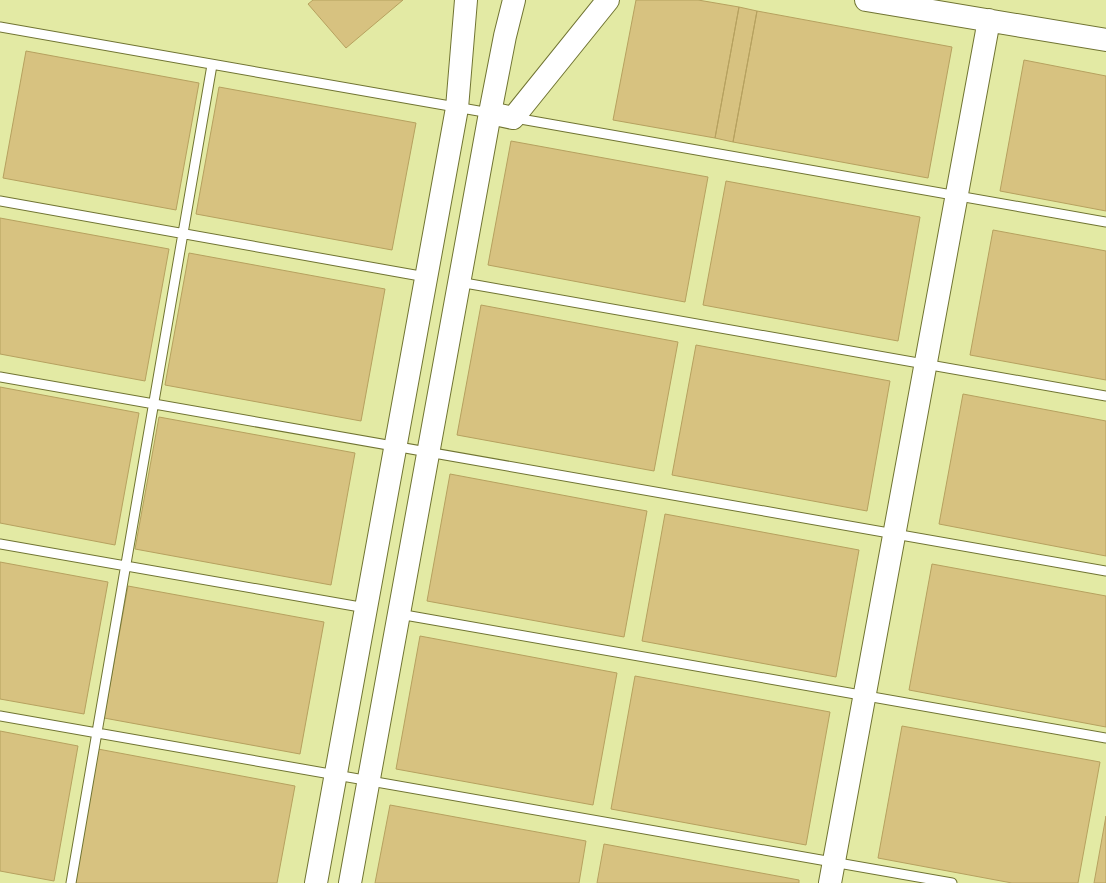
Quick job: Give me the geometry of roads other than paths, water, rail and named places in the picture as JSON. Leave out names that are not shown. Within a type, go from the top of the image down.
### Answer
[{"type":"street","points":[[316,883],[457,108],[466,0]]},
{"type":"street","points":[[350,883],[490,113],[505,36],[514,0]]},
{"type":"street","points":[[490,113],[513,118],[608,0]]},
{"type":"street","points":[[866,0],[1106,40]]},
{"type":"street","points":[[832,873],[989,20]]},
{"type":"lane","points":[[0,27],[490,113]]},
{"type":"lane","points":[[71,883],[212,65]]},
{"type":"lane","points":[[513,118],[1106,222]]},
{"type":"lane","points":[[0,201],[426,277]]},
{"type":"lane","points":[[459,282],[1106,396]]},
{"type":"lane","points":[[0,377],[1106,571]]},
{"type":"lane","points":[[0,544],[366,608]]},
{"type":"lane","points":[[399,614],[1106,738]]},
{"type":"lane","points":[[0,716],[369,781],[832,873],[952,883]]}]
